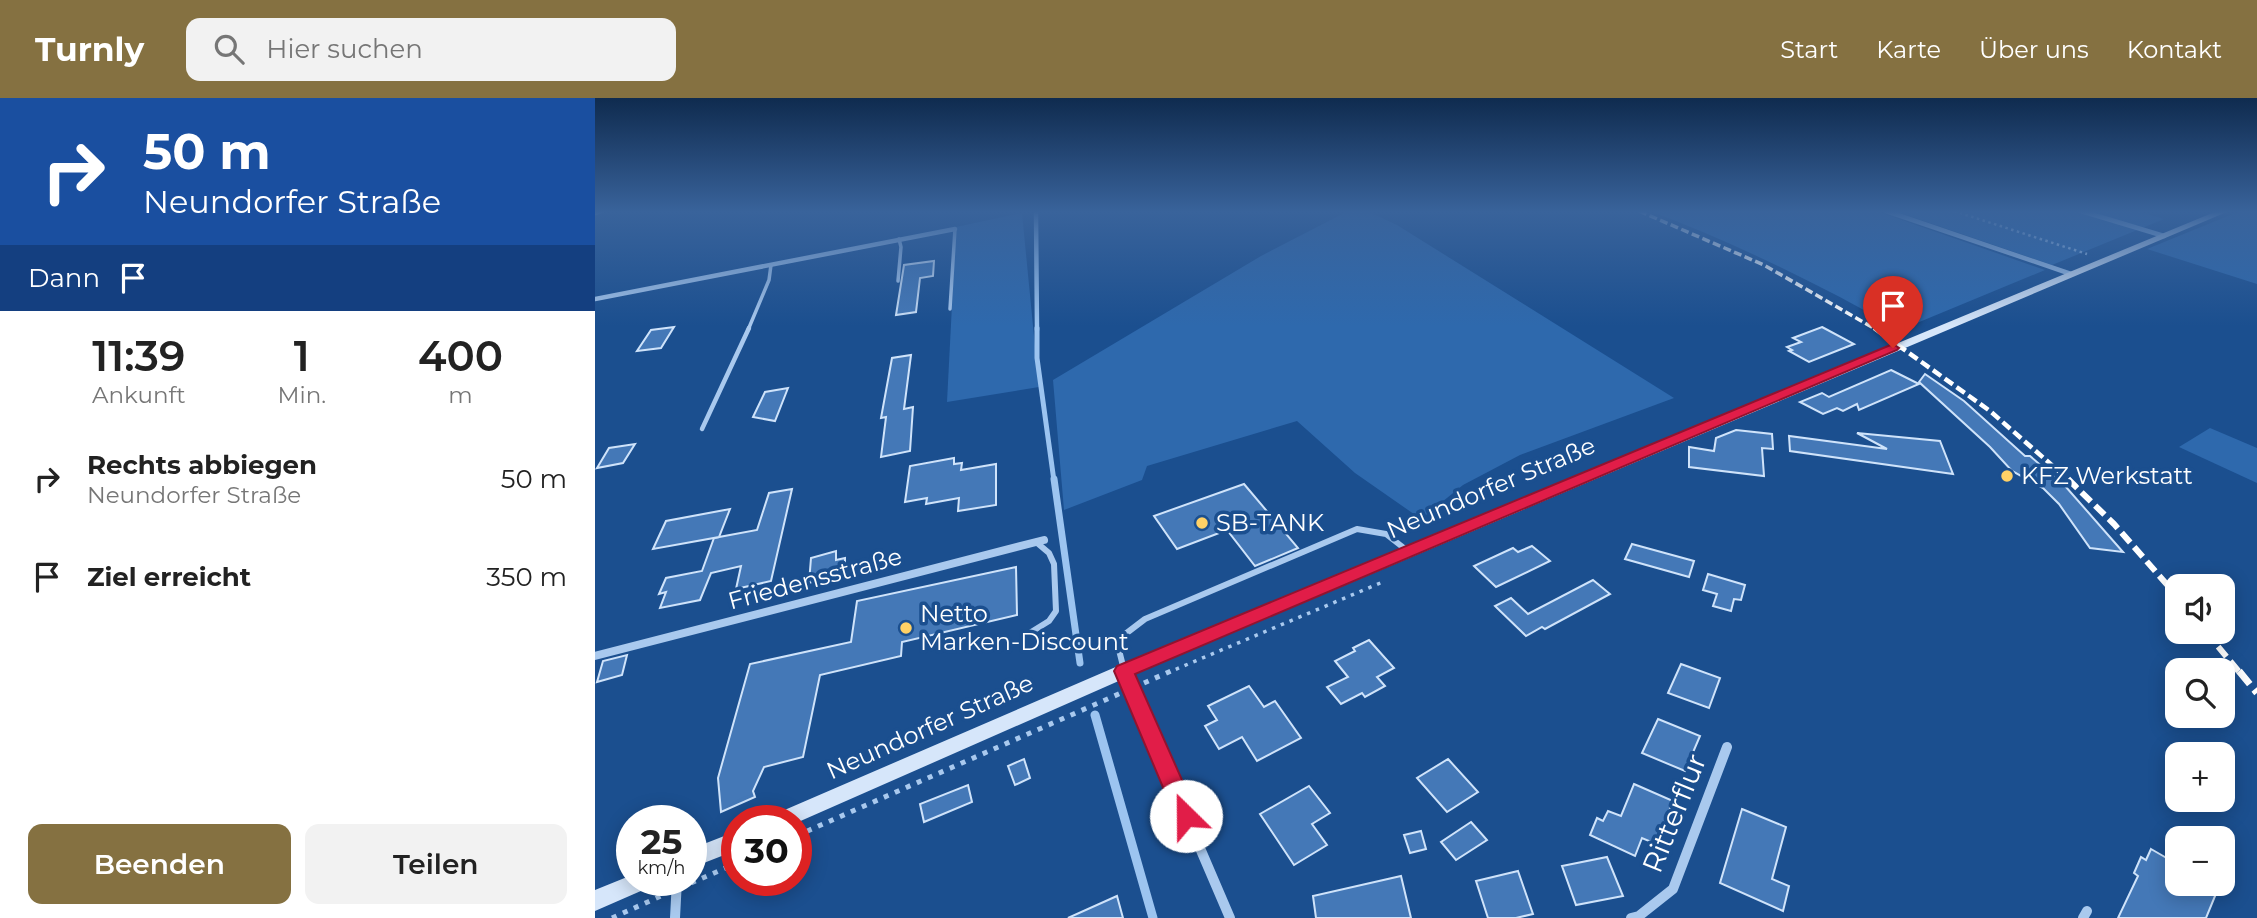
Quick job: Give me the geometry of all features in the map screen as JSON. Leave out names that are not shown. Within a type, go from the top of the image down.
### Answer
[{"type":"main road","name":"Neundorfer Straße","points":[[812,807],[1124,671],[2133,249]]},
{"type":"main road","points":[[595,901],[616,892]]},
{"type":"street","points":[[595,299],[852,249]]},
{"type":"street","points":[[1998,249],[2071,274]]},
{"type":"street","name":"Friedensstraße","points":[[595,656],[1040,541]]},
{"type":"street","points":[[1124,671],[1230,918]]},
{"type":"street","name":"Ritterflur","points":[[1631,918],[1639,916],[1673,889],[1727,747]]},
{"type":"street","points":[[675,918],[676,896]]},
{"type":"lane","points":[[898,281],[901,249]]},
{"type":"lane","points":[[950,309],[954,249]]},
{"type":"lane","points":[[702,429],[738,354],[769,280],[771,265]]},
{"type":"lane","points":[[1124,671],[1118,646],[1124,635],[1145,619],[1357,528],[1375,528],[1391,535],[1409,552]]},
{"type":"lane","points":[[1028,634],[1049,621],[1056,611],[1054,564],[1040,541]]},
{"type":"path","points":[[2070,249],[2105,261]]},
{"type":"shaded area","points":[[955,249],[1026,249],[1039,387],[947,402]]},
{"type":"shaded area","points":[[1274,249],[1436,249],[1674,398],[1520,455],[1463,485],[1421,519],[1355,473],[1297,421],[1147,466],[1142,480],[1064,510],[1053,380]]},
{"type":"shaded area","points":[[1741,249],[1986,249],[2045,270],[1900,330]]},
{"type":"shaded area","points":[[2006,249],[2090,249],[2052,265]]},
{"type":"shaded area","points":[[2148,249],[2257,249],[2257,284]]},
{"type":"shaded area","points":[[2210,428],[2257,448],[2257,483],[2179,447]]},
{"type":"building","points":[[934,261],[933,276],[920,278],[916,312],[896,315],[904,265]]},
{"type":"building","points":[[674,327],[661,348],[637,351],[651,330]]},
{"type":"building","points":[[1822,327],[1854,344],[1809,362],[1789,351],[1792,350],[1787,347],[1801,342],[1793,338]]},
{"type":"building","points":[[911,355],[904,409],[913,407],[910,451],[881,457],[886,417],[881,418],[892,358]]},
{"type":"building","points":[[1891,370],[1919,384],[1859,410],[1857,404],[1843,411],[1837,408],[1823,414],[1800,402],[1822,393],[1829,397]]},
{"type":"building","points":[[1925,374],[1964,401],[2025,456],[2030,456],[2066,487],[2123,552],[2090,548],[2059,504],[2043,488],[2012,471],[1990,447],[1919,382]]},
{"type":"building","points":[[788,388],[775,421],[753,417],[765,392]]},
{"type":"building","points":[[1736,430],[1772,434],[1773,449],[1762,448],[1764,476],[1689,467],[1689,447],[1714,451],[1716,438]]},
{"type":"building","points":[[1857,433],[1940,441],[1953,474],[1790,451],[1789,436],[1887,449]]},
{"type":"building","points":[[635,444],[623,463],[597,468],[609,448]]},
{"type":"building","points":[[954,458],[954,464],[962,463],[961,470],[996,464],[996,505],[958,511],[959,498],[926,504],[927,498],[905,502],[910,466]]},
{"type":"building","name":"SB-TANK","points":[[1244,484],[1298,548],[1255,566],[1227,530],[1177,549],[1154,516]]},
{"type":"building","points":[[792,489],[771,581],[736,589],[741,566],[711,573],[700,600],[660,608],[666,592],[659,594],[666,578],[702,571],[714,538],[757,530],[769,493]]},
{"type":"building","points":[[730,509],[719,537],[653,549],[666,521]]},
{"type":"building","points":[[1632,544],[1694,561],[1689,577],[1625,559]]},
{"type":"building","points":[[1532,546],[1550,561],[1496,587],[1474,566],[1513,548],[1518,552]]},
{"type":"building","points":[[836,551],[836,560],[845,558],[845,574],[809,583],[811,558]]},
{"type":"building","points":[[1016,567],[1017,615],[902,642],[901,656],[820,675],[803,757],[764,767],[753,791],[755,797],[737,805],[721,805],[721,812],[718,778],[750,664],[851,642],[857,601]]},
{"type":"building","points":[[1708,574],[1745,585],[1741,600],[1734,599],[1731,611],[1713,606],[1717,594],[1703,590]]},
{"type":"building","points":[[1593,580],[1610,594],[1545,629],[1542,627],[1526,636],[1495,606],[1511,598],[1528,614]]},
{"type":"building","points":[[1369,640],[1394,668],[1377,677],[1385,686],[1365,697],[1362,693],[1341,704],[1327,687],[1348,677],[1335,661]]},
{"type":"building","points":[[627,655],[622,675],[597,682],[603,661]]},
{"type":"building","points":[[1681,664],[1720,678],[1709,708],[1668,693]]},
{"type":"building","points":[[1249,686],[1264,707],[1275,701],[1301,738],[1257,761],[1242,737],[1219,749],[1205,726],[1217,720],[1208,706]]},
{"type":"building","points":[[1658,719],[1700,736],[1685,771],[1642,753]]},
{"type":"building","points":[[1024,759],[1030,778],[1015,785],[1008,766]]},
{"type":"building","points":[[1448,759],[1478,792],[1447,812],[1417,778]]},
{"type":"building","points":[[1634,784],[1673,801],[1656,844],[1642,838],[1635,856],[1590,835],[1597,818],[1603,821],[1608,811],[1621,816]]},
{"type":"building","points":[[968,785],[972,802],[924,822],[920,804]]},
{"type":"building","points":[[1309,786],[1330,813],[1312,824],[1327,845],[1294,865],[1260,814]]},
{"type":"building","points":[[1742,809],[1786,827],[1772,879],[1789,886],[1783,911],[1720,883]]},
{"type":"building","points":[[1471,822],[1487,840],[1456,860],[1441,842]]},
{"type":"building","points":[[1421,831],[1426,849],[1410,853],[1404,835]]},
{"type":"building","points":[[2151,849],[2165,857],[2165,896],[2215,896],[2206,918],[2118,918],[2138,876],[2134,873],[2141,857],[2146,860]]},
{"type":"building","points":[[1607,857],[1623,896],[1576,905],[1562,866]]},
{"type":"building","points":[[1518,871],[1533,914],[1516,918],[1488,918],[1476,881]]},
{"type":"building","points":[[1401,876],[1411,918],[1316,918],[1313,896]]},
{"type":"building","points":[[1117,896],[1123,918],[1068,918]]},
{"type":"waterway","points":[[1036,249],[1037,330]]},
{"type":"waterway","points":[[1037,330],[1037,358],[1054,481]]},
{"type":"waterway","points":[[1054,479],[1080,663]]},
{"type":"waterway","points":[[1095,715],[1153,918]]},
{"type":"railway","points":[[1728,249],[1764,265],[1876,329]]},
{"type":"railway","points":[[1876,329],[1990,411],[2070,481]]},
{"type":"railway","points":[[2068,479],[2114,524],[2165,582]]},
{"type":"railway","points":[[2216,644],[2240,673]]},
{"type":"railway","points":[[2239,671],[2257,693]]},
{"type":"place","name":"KFZ Werkstatt","points":[[2007,476]]},
{"type":"place","name":"SB-TANK","points":[[1202,523]]},
{"type":"place","name":"Netto Marken-Discount","points":[[906,628]]},
{"type":"route","points":[[1186,816],[1124,671],[1893,348]]}]
